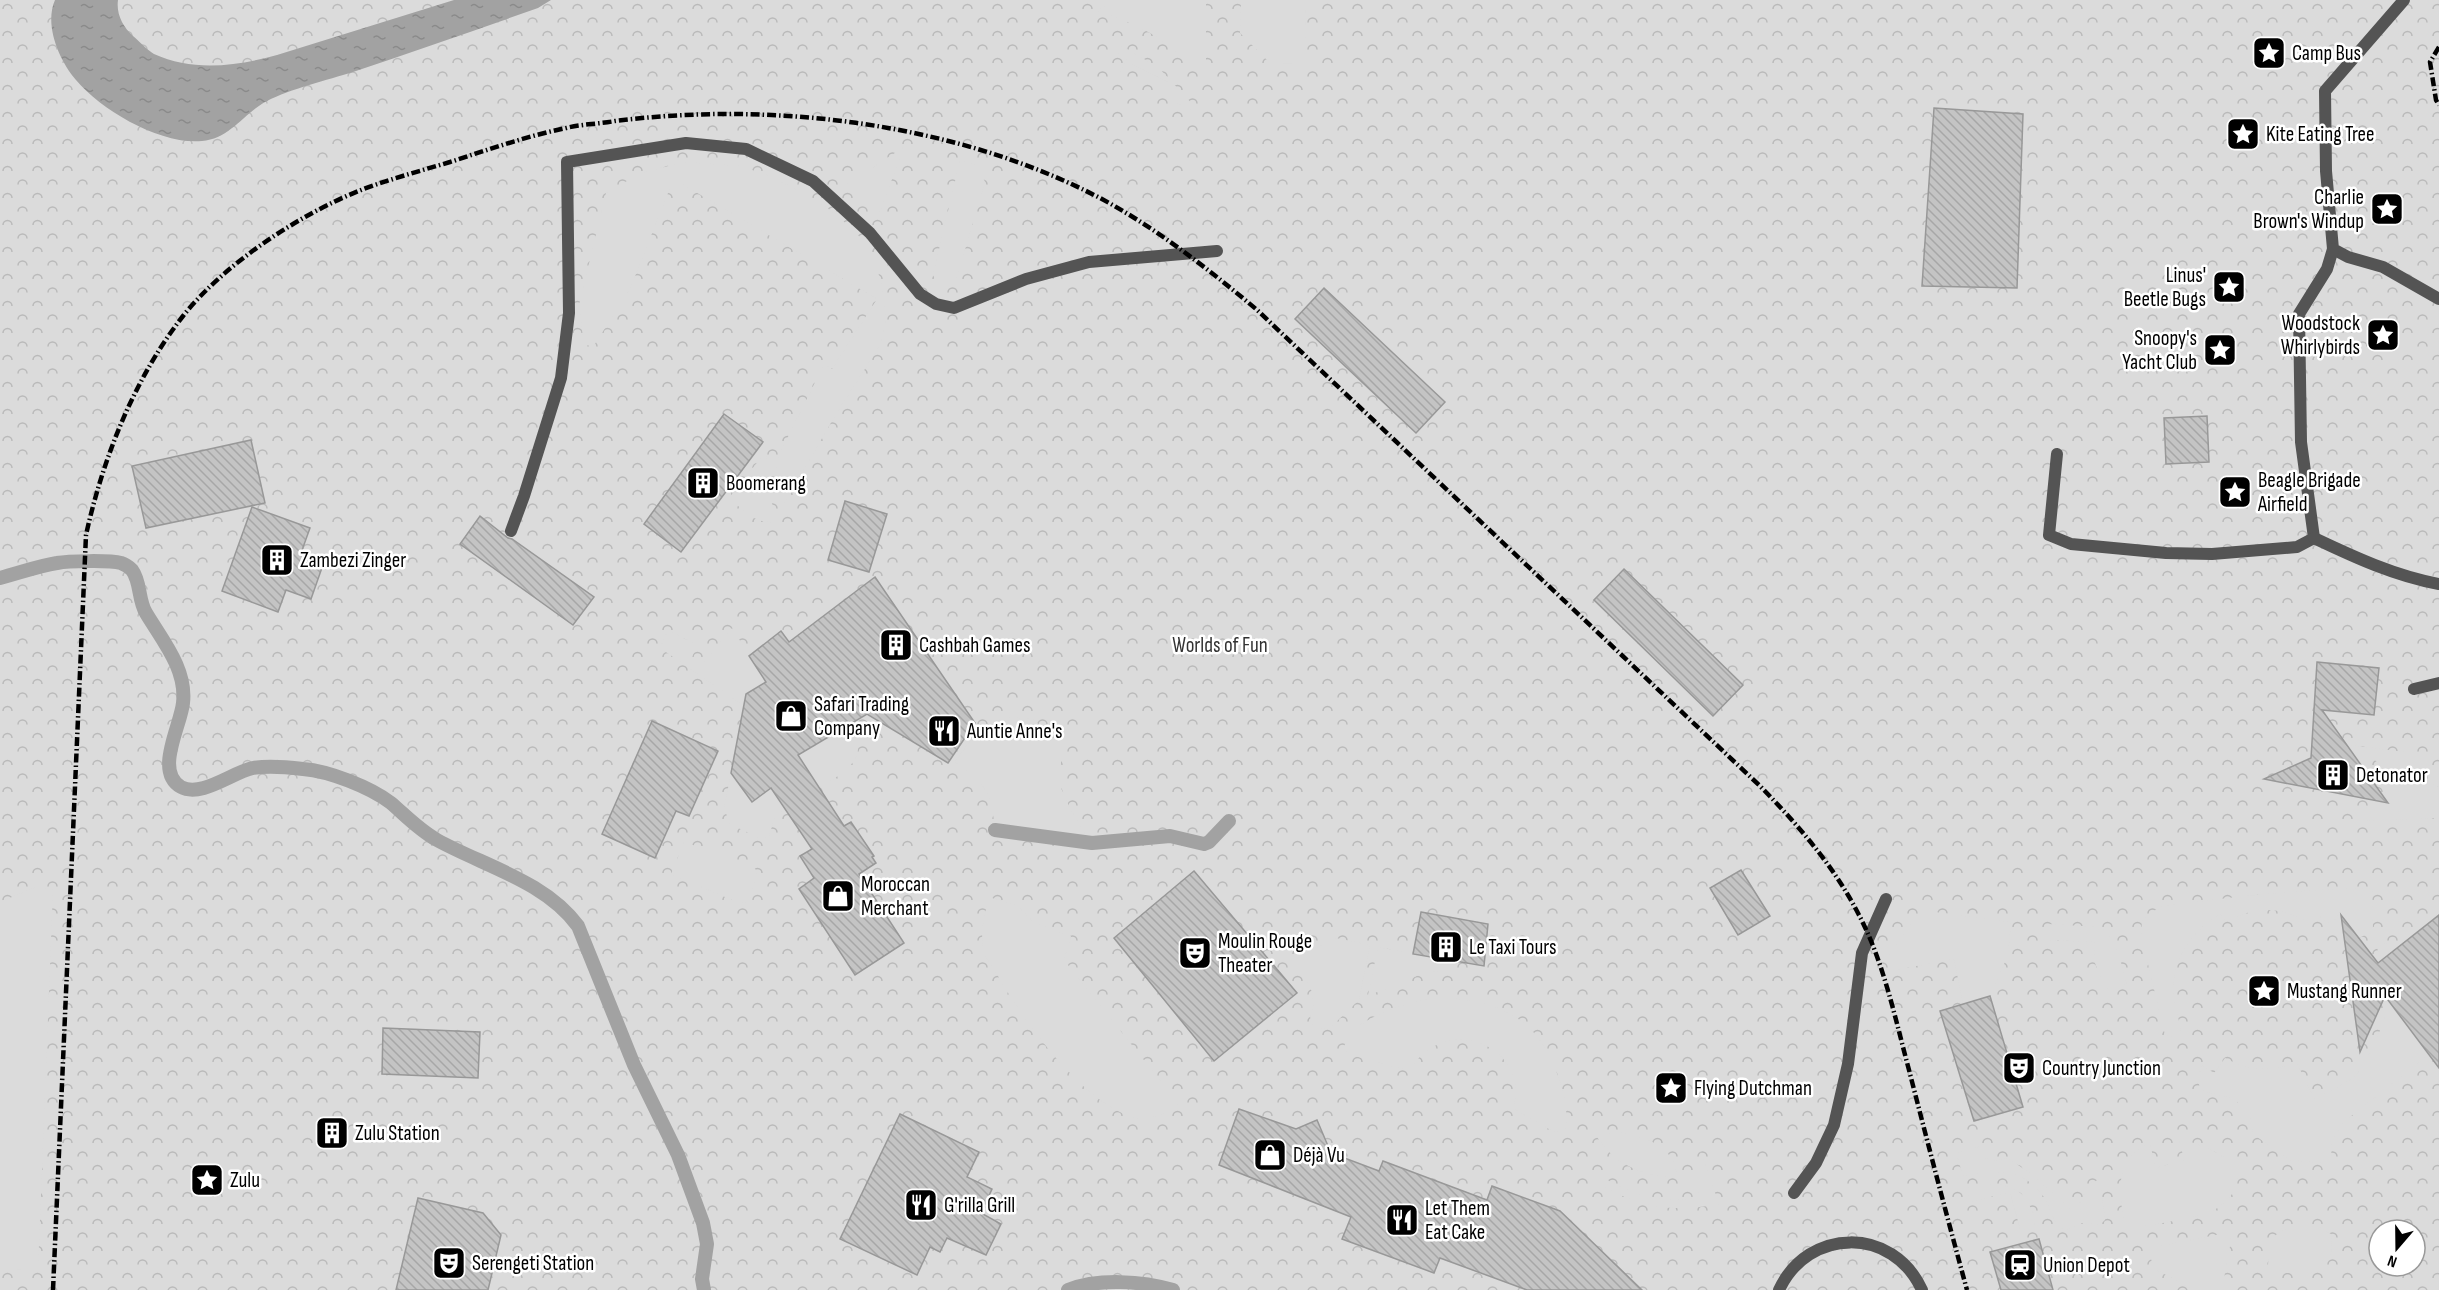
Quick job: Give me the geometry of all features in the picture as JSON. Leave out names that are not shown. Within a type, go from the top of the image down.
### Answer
[{"type":"street","points":[[2314,538],[2301,442],[2299,314],[2327,269],[2333,249],[2326,171],[2325,91],[2404,0]]},
{"type":"street","points":[[511,531],[561,378],[569,312],[567,162],[686,143],[746,149],[813,181],[870,233],[920,294],[945,307],[954,308],[1026,279],[1089,262],[1217,251]]},
{"type":"street","points":[[2333,249],[2348,257],[2383,267],[2439,299]]},
{"type":"street","points":[[2058,454],[2049,535],[2071,544],[2166,554],[2212,554],[2297,547],[2314,538]]},
{"type":"street","points":[[2314,538],[2359,560],[2424,582],[2439,584]]},
{"type":"street","points":[[2414,689],[2439,684]]},
{"type":"street","points":[[1794,1193],[1816,1163],[1834,1125],[1848,1065],[1862,952],[1886,899]]},
{"type":"street","points":[[1779,1290],[1784,1280],[1802,1260],[1817,1249],[1842,1242],[1868,1244],[1892,1254],[1911,1271],[1922,1290]]},
{"type":"green space","name":"Worlds of Fun","points":[[0,0],[2439,0],[2439,1290],[0,1290]]},
{"type":"green space","points":[[1113,0],[1206,0],[1206,82],[1181,56],[1157,38],[1130,23],[1097,11]]},
{"type":"green space","points":[[1241,0],[1305,0],[1306,64],[1270,63],[1240,33]]},
{"type":"green space","points":[[1118,44],[1158,67],[1197,109],[1196,112],[1161,96],[1168,82],[1131,64],[1125,76],[1120,73],[1127,58],[1114,52]]},
{"type":"green space","points":[[904,147],[881,209],[877,216],[846,185]]},
{"type":"green space","points":[[960,160],[978,165],[985,182],[954,287],[941,284],[933,275]]},
{"type":"green space","points":[[684,162],[740,166],[767,175],[810,196],[837,215],[866,243],[881,280],[886,318],[881,344],[836,414],[783,506],[778,488],[776,465],[782,449],[824,364],[832,369],[877,299],[682,184],[670,188],[630,289],[593,347],[584,344],[579,305],[606,193],[641,173]]},
{"type":"green space","points":[[767,450],[767,484],[778,515],[774,522],[755,518],[729,498]]},
{"type":"green space","points":[[732,628],[766,682],[746,694],[744,706],[660,648],[668,630],[697,645],[690,662],[700,667]]},
{"type":"green space","points":[[1008,717],[1032,719],[1053,739],[1061,758],[1061,788],[1088,839],[995,826],[988,795],[984,788],[955,762],[980,727]]},
{"type":"green space","points":[[847,726],[858,747],[856,757],[849,767],[777,815],[769,837],[759,838],[730,824],[724,808],[731,773],[752,802],[800,767],[795,757]]},
{"type":"green space","points":[[2350,745],[2405,752],[2419,763],[2421,780],[2439,787],[2439,818],[2364,821],[2367,807],[2385,793],[2388,774],[2374,759],[2347,754]]},
{"type":"green space","points":[[684,842],[753,865],[757,872],[749,902],[739,903],[671,874]]},
{"type":"green space","points":[[36,887],[53,890],[38,1270],[0,1269],[0,902]]},
{"type":"green space","points":[[2372,888],[2373,931],[2359,938],[2339,914],[2331,925],[2314,912],[2306,920],[2275,910],[2247,913],[2226,921],[2220,914],[2205,925],[2184,949],[2174,978],[2180,1032],[2173,1037],[2165,1035],[2141,935],[2142,921],[2159,907],[2265,894]]},
{"type":"green space","points":[[989,897],[1018,906],[1034,923],[1071,936],[1064,960],[1179,1104],[1164,1113],[1143,1119],[1117,1111],[1097,1098],[1057,1059],[1023,1015],[985,955],[982,931]]},
{"type":"green space","points":[[1935,912],[2011,922],[2008,955],[1990,996],[1963,1004],[1954,959],[1895,970],[1889,955],[1917,915]]},
{"type":"green space","points":[[2048,924],[2100,927],[2115,945],[2127,984],[2105,989],[2095,963],[2094,942],[2048,940]]},
{"type":"green space","points":[[1336,938],[1370,945],[1359,1000],[1332,1026],[1321,1029],[1313,1025],[1310,1017],[1313,1001],[1310,986],[1293,959]]},
{"type":"green space","points":[[2386,943],[2416,980],[2437,1043],[2426,1057],[2341,1124],[2332,1143],[2331,1157],[2322,1163],[2289,1160],[2253,1134],[2250,1114],[2234,1099],[2200,1090],[2198,1078],[2202,1065],[2214,1073],[2225,1058],[2242,1066],[2260,1069],[2278,1068],[2297,1063],[2314,1099],[2345,1083],[2362,1068],[2383,1023],[2388,988],[2377,948]]},
{"type":"green space","points":[[1378,947],[1460,962],[1445,970],[1423,973],[1396,986],[1368,995]]},
{"type":"green space","points":[[1433,998],[1456,999],[1495,1007],[1512,1015],[1527,1026],[1540,1040],[1559,1079],[1566,1110],[1565,1129],[1554,1132],[1514,1109],[1516,1084],[1507,1064],[1496,1052],[1482,1044],[1466,1040],[1450,1041],[1434,1046],[1421,1056],[1410,1071],[1351,1055],[1345,1051],[1346,1041],[1364,1022],[1394,1008]]},
{"type":"green space","points":[[1617,1131],[1647,1140],[1664,1150],[1671,1157],[1677,1177],[1653,1175],[1621,1162],[1604,1147],[1597,1137]]},
{"type":"green space","points":[[2179,1139],[2211,1150],[2230,1163],[2236,1171],[2237,1180],[2234,1191],[2220,1206],[2200,1215],[2150,1225],[2127,1223],[2122,1212],[2121,1182],[2128,1159],[2150,1142],[2155,1168],[2184,1160]]},
{"type":"green space","points":[[1981,1146],[1985,1158],[1993,1161],[2008,1158],[2031,1174],[2075,1213],[2089,1184],[2100,1179],[2105,1220],[2100,1224],[2083,1223],[2065,1229],[2056,1223],[2046,1200],[2037,1189],[2019,1176],[1988,1172],[1963,1176],[1956,1153]]},
{"type":"green space","points":[[1701,1152],[1719,1204],[1686,1208],[1654,1206],[1624,1197],[1595,1180],[1600,1175],[1624,1189],[1648,1197],[1673,1200],[1700,1198],[1694,1171]]},
{"type":"green space","points":[[1997,1184],[2018,1191],[2026,1199],[2036,1219],[2033,1229],[2026,1231],[2020,1229],[2010,1192],[1970,1202],[1966,1188]]},
{"type":"green space","points":[[2299,1227],[2319,1227],[2331,1234],[2332,1249],[2329,1258],[2327,1261],[2316,1260],[2314,1272],[2276,1273],[2268,1266],[2273,1238],[2282,1231]]},
{"type":"green space","points":[[2221,1234],[2230,1237],[2231,1241],[2223,1284],[2219,1290],[2194,1290],[2153,1268],[2150,1254],[2160,1246]]},
{"type":"water","points":[[55,0],[118,0],[119,15],[123,24],[151,52],[169,60],[215,65],[246,62],[277,55],[454,0],[551,0],[538,8],[276,97],[259,106],[221,135],[202,141],[186,141],[169,138],[133,124],[87,92],[64,63],[55,42],[51,20]]},
{"type":"building","points":[[1934,108],[2023,114],[2017,288],[1922,286]]},
{"type":"building","points":[[1324,288],[1445,402],[1416,433],[1295,319]]},
{"type":"building","name":"Boomerang","points":[[724,414],[763,442],[681,552],[644,524]]},
{"type":"building","points":[[2207,416],[2209,462],[2166,464],[2164,418]]},
{"type":"building","points":[[251,440],[265,503],[146,528],[132,466]]},
{"type":"building","points":[[845,501],[887,514],[869,572],[828,560]]},
{"type":"building","name":"Zambezi Zinger","points":[[252,507],[310,528],[301,553],[324,562],[311,599],[286,590],[278,612],[222,591]]},
{"type":"building","points":[[480,516],[594,597],[573,625],[460,544]]},
{"type":"building","points":[[1624,569],[1743,685],[1713,716],[1594,600]]},
{"type":"building","points":[[875,577],[975,723],[948,763],[867,714],[798,755],[844,826],[851,822],[874,856],[872,857],[876,863],[859,874],[904,943],[855,975],[799,889],[814,878],[800,856],[812,849],[771,788],[752,802],[731,773],[746,694],[766,682],[749,656],[781,631],[789,642]]},
{"type":"building","points":[[2317,662],[2379,668],[2374,715],[2322,710],[2388,803],[2264,779],[2311,758]]},
{"type":"building","points":[[652,721],[718,751],[689,816],[676,811],[655,858],[602,834]]},
{"type":"building","points":[[1741,870],[1770,916],[1738,935],[1710,888]]},
{"type":"building","name":"Moulin Rouge Theater","points":[[1194,871],[1297,993],[1214,1061],[1114,938]]},
{"type":"building","name":"Le Taxi Tours","points":[[1421,912],[1488,924],[1484,966],[1413,954]]},
{"type":"building","points":[[2341,915],[2378,963],[2439,915],[2439,1068],[2385,996],[2360,1052]]},
{"type":"building","points":[[1990,996],[2023,1107],[1974,1121],[1940,1011]]},
{"type":"building","points":[[383,1028],[480,1032],[478,1078],[382,1074]]},
{"type":"building","points":[[1239,1109],[1296,1129],[1317,1120],[1331,1153],[1379,1171],[1383,1161],[1487,1200],[1492,1186],[1560,1211],[1642,1290],[1527,1290],[1440,1258],[1434,1273],[1342,1239],[1351,1217],[1219,1165]]},
{"type":"building","name":"G'rilla Grill","points":[[900,1114],[979,1152],[967,1177],[992,1189],[981,1213],[1001,1224],[986,1255],[947,1238],[940,1252],[930,1247],[917,1275],[840,1239]]},
{"type":"building","name":"Serengeti Station","points":[[418,1198],[483,1213],[501,1235],[488,1290],[396,1290]]},
{"type":"building","name":"Union Depot","points":[[2039,1239],[2053,1290],[2001,1290],[1990,1252]]},
{"type":"waterway","points":[[0,578],[43,566],[70,562],[116,562],[132,570],[137,580],[143,608],[172,655],[181,678],[183,703],[169,760],[173,780],[181,787],[189,790],[207,787],[245,770],[265,767],[313,770],[337,776],[382,797],[430,836],[513,876],[549,897],[564,910],[578,926],[634,1065],[678,1155],[703,1223],[707,1244],[702,1279],[704,1290]]},
{"type":"waterway","points":[[995,830],[1092,843],[1170,836],[1204,844],[1209,842],[1229,821]]},
{"type":"waterway","points":[[1068,1290],[1106,1282],[1135,1283],[1173,1290]]},
{"type":"railway","points":[[2439,47],[2430,62],[2436,100],[2439,105]]},
{"type":"railway","points":[[53,1290],[86,535],[101,477],[122,420],[165,340],[200,297],[264,242],[313,212],[361,190],[537,135],[572,127],[676,115],[738,114],[800,117],[863,124],[925,135],[986,152],[1044,172],[1100,198],[1161,235],[1256,309],[1760,786],[1827,863],[1868,933],[1888,991],[1967,1290]]},
{"type":"place","name":"Camp Bus","points":[[2269,53]]},
{"type":"place","name":"Kite Eating Tree","points":[[2243,134]]},
{"type":"place","name":"Charlie Brown's Windup","points":[[2387,209]]},
{"type":"place","name":"Linus' Beetle Bugs","points":[[2229,287]]},
{"type":"place","name":"Woodstock Whirlybirds","points":[[2383,335]]},
{"type":"place","name":"Snoopy's Yacht Club","points":[[2220,350]]},
{"type":"place","name":"Boomerang","points":[[703,483]]},
{"type":"place","name":"Beagle Brigade Airfield","points":[[2235,492]]},
{"type":"place","name":"Zambezi Zinger","points":[[277,560]]},
{"type":"place","name":"Cashbah Games","points":[[896,645]]},
{"type":"place","name":"Safari Trading Company","points":[[791,716]]},
{"type":"place","name":"Auntie Anne's","points":[[944,731]]},
{"type":"place","name":"Detonator","points":[[2333,775]]},
{"type":"place","name":"Moroccan Merchant","points":[[838,896]]},
{"type":"place","name":"Le Taxi Tours","points":[[1446,947]]},
{"type":"place","name":"Moulin Rouge Theater","points":[[1195,953]]},
{"type":"place","name":"Mustang Runner","points":[[2264,991]]},
{"type":"place","name":"Country Junction","points":[[2019,1068]]},
{"type":"place","name":"Flying Dutchman","points":[[1671,1088]]},
{"type":"place","name":"Zulu Station","points":[[332,1133]]},
{"type":"place","name":"Déjà Vu","points":[[1270,1155]]},
{"type":"place","name":"Zulu","points":[[207,1180]]},
{"type":"place","name":"G'rilla Grill","points":[[921,1205]]},
{"type":"place","name":"Let Them Eat Cake","points":[[1402,1220]]},
{"type":"place","name":"Serengeti Station","points":[[449,1263]]},
{"type":"place","name":"Union Depot","points":[[2020,1265]]}]
